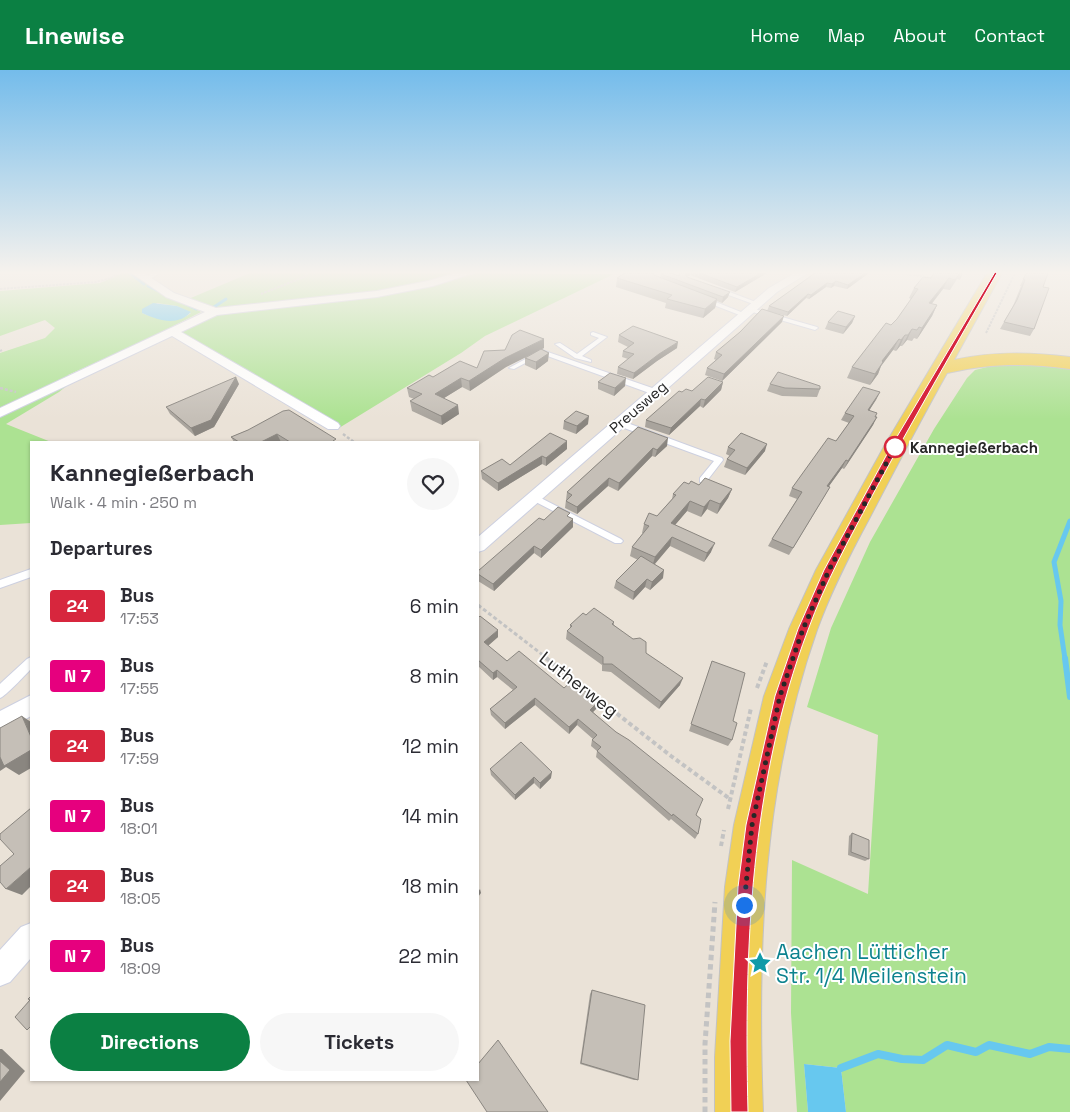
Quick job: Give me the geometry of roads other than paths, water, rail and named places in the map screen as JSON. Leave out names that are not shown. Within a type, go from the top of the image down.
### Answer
[{"type":"main road","points":[[739,1112],[738,1057],[745,887],[752,825],[780,696],[803,629],[829,570],[896,445],[940,369],[979,337],[983,322]]},
{"type":"main road","points":[[979,337],[1070,362]]},
{"type":"main road","points":[[940,369],[992,358],[1018,357],[1070,362]]},
{"type":"street","points":[[0,413],[64,381],[194,322]]},
{"type":"street","name":"Preusweg","points":[[480,541],[737,322]]},
{"type":"street","points":[[174,331],[180,337],[333,426]]},
{"type":"street","points":[[0,723],[30,706]]},
{"type":"street","points":[[0,972],[30,938]]},
{"type":"lane","points":[[794,322],[815,328]]},
{"type":"lane","points":[[577,357],[604,337],[593,334]]},
{"type":"lane","points":[[558,344],[577,357],[658,390]]},
{"type":"lane","points":[[512,368],[542,352],[658,390]]},
{"type":"lane","points":[[619,423],[719,460],[703,480]]},
{"type":"lane","points":[[533,497],[618,541]]},
{"type":"lane","points":[[0,584],[30,573]]},
{"type":"lane","points":[[0,693],[30,663]]},
{"type":"water","points":[[804,1064],[841,1068],[846,1112],[808,1112]]},
{"type":"waterway","name":"Kannegießerbach","points":[[1065,659],[1060,625],[1061,601],[1054,562],[1070,521]]},
{"type":"waterway","name":"Kannegießerbach","points":[[1065,658],[1070,697]]},
{"type":"waterway","points":[[841,1068],[878,1054],[902,1059],[923,1060],[947,1045],[976,1052],[989,1045],[1030,1054],[1049,1047],[1070,1049]]},
{"type":"place","name":"Kannegießerbach","points":[[895,447]]},
{"type":"place","name":"Aachen Lütticher Str. 1/4 Meilenstein","points":[[760,963]]}]
